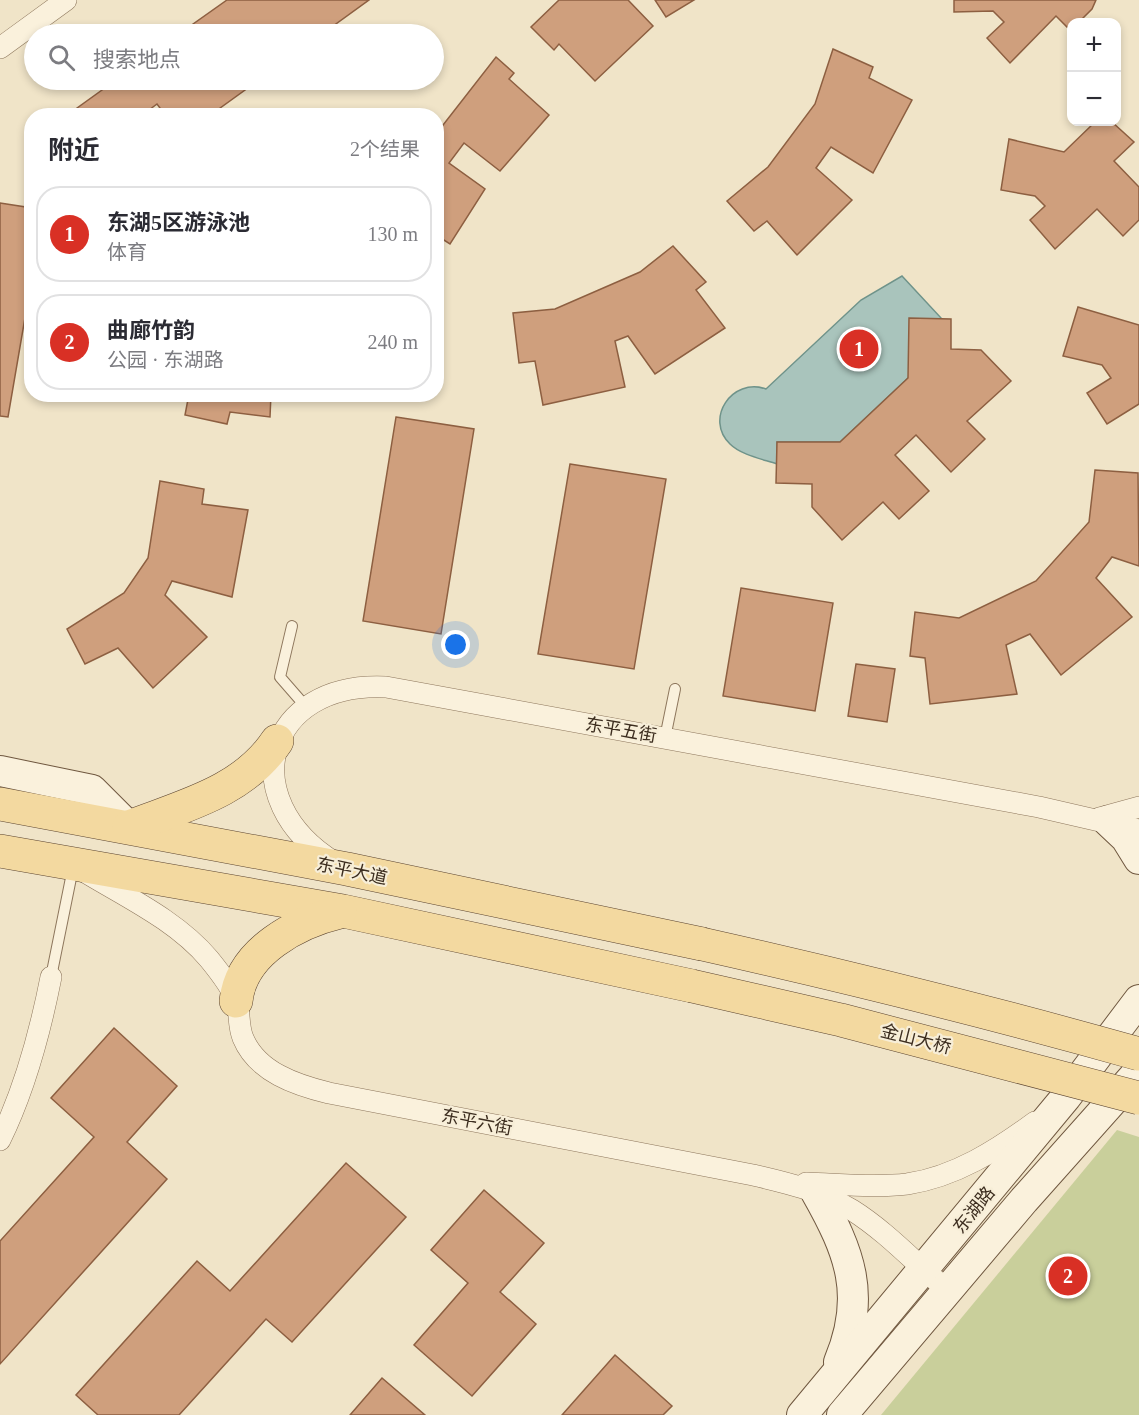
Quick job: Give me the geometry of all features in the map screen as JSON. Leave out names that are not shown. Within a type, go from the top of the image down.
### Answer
[{"type":"main road","points":[[0,771],[92,789],[129,827],[236,783],[254,769],[277,741]]},
{"type":"main road","name":"东平大道","points":[[0,804],[347,869],[702,944],[848,977],[1139,1054]]},
{"type":"main road","points":[[1101,820],[1126,838],[1139,859]]},
{"type":"main road","points":[[0,851],[344,911]]},
{"type":"main road","points":[[236,1001],[238,990],[249,968],[273,943],[302,925],[344,911]]},
{"type":"main road","name":"金山大桥","points":[[344,911],[841,1020],[1139,1098]]},
{"type":"main road","name":"东湖路","points":[[802,1415],[1066,1097],[1139,1000]]},
{"type":"main road","name":"东湖路","points":[[842,1415],[947,1290],[1139,1071]]},
{"type":"main road","points":[[816,1192],[842,1242],[850,1266],[854,1291],[851,1327],[831,1381]]},
{"type":"street","points":[[33,24],[66,0]]},
{"type":"street","points":[[0,48],[24,31]]},
{"type":"street","name":"东平五街","points":[[277,741],[307,708],[325,696],[345,689],[386,687],[1101,820],[1139,830]]},
{"type":"street","points":[[277,741],[275,779],[283,809],[304,838],[325,856],[347,869]]},
{"type":"street","points":[[1101,820],[1139,807]]},
{"type":"street","name":"东平六街","points":[[73,865],[188,938],[209,959],[236,1001],[241,1033],[248,1047],[276,1074],[305,1087],[786,1183],[816,1192],[866,1220],[947,1290]]},
{"type":"street","points":[[0,1140],[17,1100],[35,1045],[51,977]]},
{"type":"street","points":[[786,1183],[878,1186],[908,1184],[937,1176],[988,1154],[1066,1097]]},
{"type":"lane","points":[[292,626],[280,677],[307,708]]},
{"type":"lane","points":[[664,738],[675,689]]},
{"type":"lane","points":[[51,977],[73,865]]},
{"type":"green space","points":[[1117,1130],[1139,1137],[1139,1415],[881,1415]]},
{"type":"water","points":[[902,276],[942,319],[908,378],[840,442],[777,442],[777,464],[746,454],[730,444],[723,434],[720,423],[721,412],[733,395],[742,389],[754,387],[766,389],[861,300]]},
{"type":"building","points":[[227,0],[369,0],[336,24],[193,24]]},
{"type":"building","points":[[559,0],[628,0],[653,26],[595,81],[559,44],[554,50],[531,27]]},
{"type":"building","points":[[655,0],[694,0],[666,17]]},
{"type":"building","points":[[954,0],[1096,0],[1092,9],[1083,18],[1067,18],[1067,27],[1056,16],[1010,63],[987,38],[1004,22],[993,11],[954,12]]},
{"type":"building","points":[[833,49],[873,67],[869,78],[912,100],[873,173],[831,147],[816,168],[852,200],[797,255],[767,221],[754,231],[727,201],[768,167],[815,104]]},
{"type":"building","points":[[496,57],[514,73],[509,79],[549,115],[500,171],[464,143],[449,163],[485,189],[450,244],[444,240],[444,124]]},
{"type":"building","points":[[102,90],[245,90],[220,108],[160,108],[157,104],[152,108],[77,108]]},
{"type":"building","points":[[1091,126],[1116,126],[1134,142],[1114,161],[1139,187],[1139,220],[1123,236],[1097,209],[1055,249],[1030,220],[1045,206],[1035,196],[1001,190],[1009,139],[1064,152]]},
{"type":"building","points":[[0,203],[24,207],[24,324],[8,417],[0,416]]},
{"type":"building","points":[[673,246],[706,282],[696,290],[725,328],[655,374],[628,336],[615,341],[625,387],[543,405],[535,361],[519,363],[513,313],[555,309],[640,272]]},
{"type":"building","points":[[1078,307],[1139,325],[1139,404],[1107,424],[1087,393],[1111,378],[1102,365],[1063,356]]},
{"type":"building","points":[[909,318],[951,319],[951,349],[981,350],[1011,381],[967,421],[985,439],[951,472],[916,435],[895,455],[929,491],[899,519],[883,502],[842,540],[812,507],[812,484],[776,483],[777,442],[840,442],[908,378]]},
{"type":"building","points":[[187,402],[271,402],[270,417],[230,412],[227,424],[185,415]]},
{"type":"building","points":[[396,417],[474,429],[441,634],[363,621]]},
{"type":"building","points":[[570,464],[666,479],[634,669],[538,654]]},
{"type":"building","points":[[1095,470],[1138,473],[1139,566],[1112,557],[1096,578],[1132,617],[1061,675],[1030,634],[1006,645],[1017,694],[930,704],[925,658],[910,656],[915,612],[959,618],[1036,581],[1089,522]]},
{"type":"building","points":[[160,481],[204,489],[202,504],[248,510],[232,597],[172,581],[165,595],[207,637],[153,688],[118,648],[85,664],[67,629],[124,593],[148,558]]},
{"type":"building","points":[[741,588],[833,603],[815,711],[723,696]]},
{"type":"building","points":[[856,664],[895,669],[887,722],[848,716]]},
{"type":"building","points":[[114,1028],[177,1086],[127,1142],[167,1179],[0,1364],[0,1241],[94,1137],[51,1098]]},
{"type":"building","points":[[346,1163],[406,1217],[292,1342],[266,1319],[179,1415],[98,1415],[76,1395],[197,1261],[230,1291]]},
{"type":"building","points":[[484,1190],[544,1243],[500,1292],[536,1324],[472,1396],[414,1345],[468,1283],[431,1250]]},
{"type":"building","points":[[615,1355],[672,1406],[663,1415],[562,1415]]},
{"type":"building","points":[[382,1378],[425,1415],[350,1415]]},
{"type":"place","name":"东湖5区游泳池","points":[[859,349]]},
{"type":"place","name":"曲廊竹韵","points":[[1068,1276]]}]
